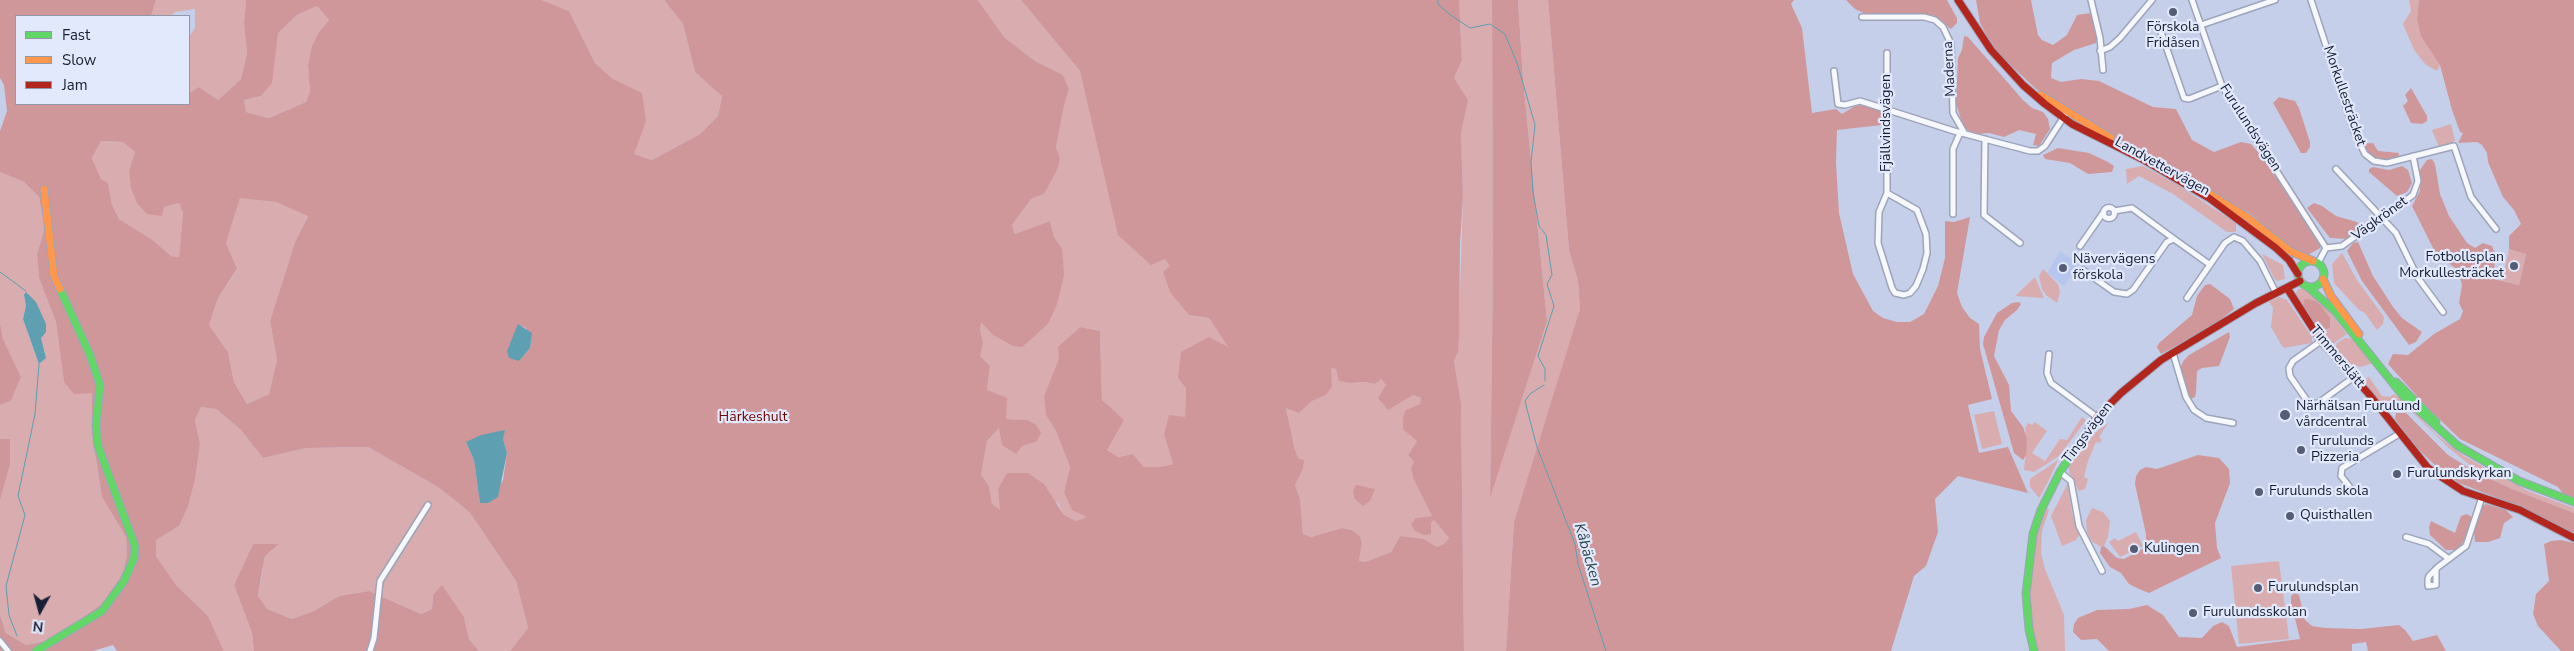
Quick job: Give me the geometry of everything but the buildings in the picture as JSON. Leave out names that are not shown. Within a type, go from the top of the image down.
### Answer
[{"type":"street","name":"Landvettervägen","points":[[1958,0],[1980,36],[2032,93],[2065,115],[2209,198],[2276,248],[2289,260],[2299,277]]},
{"type":"street","points":[[2092,0],[2100,38],[2103,70]]},
{"type":"street","points":[[2100,51],[2116,43],[2152,0]]},
{"type":"street","name":"Furulundsvägen","points":[[2192,0],[2222,86],[2326,248]]},
{"type":"street","points":[[2201,25],[2275,0]]},
{"type":"street","name":"Morkullesträcket","points":[[2311,0],[2363,151],[2369,158],[2381,163],[2387,163],[2454,146],[2471,196],[2496,229]]},
{"type":"street","name":"Maderna","points":[[1862,17],[1924,17],[1935,20],[1943,27],[1951,44],[1953,113],[1962,133]]},
{"type":"street","points":[[2161,32],[2184,98],[2190,99],[2222,86]]},
{"type":"street","name":"Fjällvindsvägen","points":[[1886,53],[1887,193],[1879,212],[1878,243],[1892,288],[1895,293],[1904,296],[1910,293],[1916,286],[1923,269],[1926,253],[1926,234],[1918,210],[1887,193]]},
{"type":"street","points":[[1834,70],[1838,104],[1845,105],[1860,101],[1962,133],[2038,151],[2052,138],[2065,115]]},
{"type":"street","name":"Landvettervägen","points":[[2065,115],[2203,189],[2247,217],[2290,251],[2315,262]]},
{"type":"street","points":[[1953,214],[1953,149],[1962,133]]},
{"type":"street","points":[[1985,139],[1984,215],[2020,243]]},
{"type":"street","name":"Vägkrönet","points":[[2326,248],[2342,246],[2409,199],[2416,190],[2418,181],[2413,156]]},
{"type":"street","points":[[2336,169],[2401,240],[2418,278],[2443,312]]},
{"type":"street","points":[[36,651],[102,611],[115,597],[124,581],[134,558],[135,546],[98,446],[96,425],[100,385],[90,355],[54,276],[44,189]]},
{"type":"street","points":[[2080,246],[2104,213],[2105,217],[2110,218],[2114,212],[2132,208],[2172,240],[2209,264]]},
{"type":"street","points":[[2187,298],[2227,240],[2234,237],[2240,238],[2260,261],[2276,293]]},
{"type":"street","points":[[2083,270],[2117,293],[2127,294],[2133,290],[2172,240]]},
{"type":"street","points":[[2326,248],[2315,262],[2302,264],[2299,277],[2335,311],[2411,404],[2458,446],[2519,481],[2574,502]]},
{"type":"street","points":[[2315,262],[2324,271],[2323,279],[2331,296],[2394,379],[2472,454]]},
{"type":"street","name":"Tingsvägen","points":[[2034,651],[2026,607],[2029,553],[2039,516],[2060,472],[2097,417],[2142,374],[2256,303],[2287,288],[2299,277]]},
{"type":"street","points":[[2308,287],[2317,286],[2323,279]]},
{"type":"street","name":"Timmerslätt","points":[[2287,288],[2321,340],[2433,472],[2463,491],[2520,510],[2574,538]]},
{"type":"street","points":[[2321,340],[2294,361],[2289,368],[2290,376],[2308,402],[2317,404],[2354,377]]},
{"type":"street","points":[[2173,353],[2186,397],[2194,410],[2206,418],[2234,423]]},
{"type":"street","points":[[2049,354],[2047,373],[2050,383],[2097,417]]},
{"type":"street","points":[[2350,486],[2341,476],[2342,468],[2399,434]]},
{"type":"street","points":[[2060,472],[2071,481],[2077,519],[2102,571]]},
{"type":"street","points":[[2436,569],[2462,550],[2469,540],[2482,497]]},
{"type":"street","points":[[370,651],[375,630],[380,581],[428,505]]},
{"type":"street","points":[[2406,537],[2430,544],[2449,559]]},
{"type":"street","points":[[0,641],[8,651]]},
{"type":"shaded area","points":[[156,0],[246,0],[244,23],[247,52],[241,79],[218,100],[199,87],[190,92],[190,36],[195,28],[195,9],[175,12],[172,15],[151,15]]},
{"type":"shaded area","points":[[542,0],[664,0],[683,24],[695,72],[722,95],[718,116],[700,134],[652,160],[634,154],[636,144],[613,79],[595,63],[569,11]]},
{"type":"shaded area","points":[[978,0],[1021,0],[1080,71],[1099,149],[1171,266],[1189,315],[1209,318],[1229,348],[1186,388],[1185,417],[1164,435],[1173,464],[1160,467],[1144,467],[1133,454],[1117,457],[1107,450],[1108,407],[1102,400],[1100,331],[1080,327],[1071,335],[1044,396],[1046,414],[1056,431],[1070,467],[1064,492],[1088,517],[1076,521],[1064,515],[1058,503],[998,489],[1001,511],[992,505],[989,486],[981,475],[987,441],[999,428],[1022,446],[1036,442],[1015,419],[1006,419],[987,390],[990,366],[979,356],[983,342],[980,322],[1038,331],[1048,324],[1062,248],[1054,237],[1050,221],[1015,234],[1012,225],[1031,199],[1044,194],[1060,158],[1056,147],[1069,89],[1063,75],[1035,61],[1004,37]]},
{"type":"shaded area","points":[[1459,0],[1492,0],[1493,269],[1490,495],[1547,321],[1523,79],[1518,0],[1548,0],[1569,250],[1578,281],[1580,309],[1572,342],[1514,522],[1506,651],[1464,651],[1461,403],[1454,361],[1458,352],[1463,197],[1461,133],[1467,100],[1454,78],[1462,60]]},
{"type":"shaded area","points":[[2409,0],[2419,0],[2417,19],[2440,65],[2437,71],[2426,65],[2414,50],[2403,24],[2411,11]]},
{"type":"shaded area","points":[[317,6],[329,20],[319,32],[308,66],[310,92],[306,102],[269,118],[246,112],[244,100],[261,96],[278,33],[297,15]]},
{"type":"shaded area","points":[[2451,124],[2455,140],[2452,144],[2439,147],[2432,130]]},
{"type":"shaded area","points":[[101,141],[123,142],[135,152],[129,170],[164,207],[179,203],[183,213],[179,257],[171,256],[154,241],[119,219],[112,205],[108,183],[101,179],[92,158]]},
{"type":"shaded area","points":[[2143,166],[2176,184],[2236,223],[2236,232],[2227,232],[2173,194],[2139,176],[2127,184],[2126,169]]},
{"type":"shaded area","points":[[0,172],[24,182],[39,197],[45,228],[37,254],[39,278],[56,322],[64,382],[92,392],[92,434],[102,497],[126,537],[127,555],[123,573],[103,603],[51,640],[26,645],[6,633],[0,615],[0,500],[10,465],[10,439],[0,439],[0,405],[11,401],[21,377],[3,339],[0,322]],"holes":[[[24,295],[41,338],[46,358],[39,364],[23,319],[26,306]]]},
{"type":"shaded area","points":[[240,197],[276,202],[308,215],[295,242],[270,321],[277,360],[269,394],[247,404],[234,382],[228,352],[209,325],[218,298],[237,270],[226,243]]},
{"type":"shaded area","name":"Fotbollsplan Morkullesträcket","points":[[2509,249],[2526,253],[2519,285],[2502,281]]},
{"type":"shaded area","name":"Nävervägens förskola","points":[[2060,251],[2079,264],[2064,286],[2047,273]]},
{"type":"shaded area","points":[[2342,253],[2357,280],[2384,317],[2383,324],[2377,330],[2365,313],[2359,310],[2334,283],[2332,264]]},
{"type":"shaded area","points":[[2262,254],[2283,265],[2285,279],[2277,281],[2274,278]]},
{"type":"shaded area","points":[[2043,269],[2058,284],[2060,292],[2057,303],[2046,295],[2042,289],[2039,276]]},
{"type":"shaded area","points":[[2034,278],[2044,298],[2015,296]]},
{"type":"shaded area","points":[[2298,289],[2304,289],[2322,302],[2347,334],[2330,346],[2295,296]]},
{"type":"shaded area","points":[[26,292],[36,302],[46,324],[46,332],[41,338],[46,358],[39,364],[23,319],[26,306],[24,295]]},
{"type":"shaded area","points":[[2279,297],[2287,300],[2312,337],[2312,343],[2284,348],[2282,346],[2271,327],[2273,308],[2269,302]]},
{"type":"shaded area","points":[[518,324],[532,333],[530,348],[519,361],[509,358],[507,351]]},
{"type":"shaded area","points":[[2345,338],[2353,339],[2373,363],[2361,367],[2348,364],[2335,349],[2337,343]]},
{"type":"shaded area","points":[[1331,368],[1336,369],[1350,383],[1365,382],[1375,384],[1381,378],[1386,385],[1421,398],[1417,441],[1408,455],[1414,462],[1414,480],[1432,516],[1416,518],[1431,534],[1431,523],[1434,520],[1449,538],[1444,544],[1437,547],[1424,539],[1400,536],[1391,552],[1365,562],[1359,561],[1362,543],[1360,536],[1352,530],[1342,528],[1311,537],[1303,534],[1300,499],[1295,485],[1298,476],[1299,459],[1295,450],[1286,407],[1299,413],[1312,401],[1326,395]]},
{"type":"shaded area","points":[[2369,377],[2382,396],[2390,397],[2394,394],[2401,399],[2438,436],[2464,456],[2528,491],[2574,508],[2574,513],[2512,489],[2481,474],[2449,448],[2406,406],[2387,412],[2363,381]]},
{"type":"shaded area","points":[[201,407],[216,409],[241,430],[263,458],[306,448],[368,447],[438,487],[470,513],[516,581],[528,628],[510,651],[479,651],[469,639],[464,617],[433,595],[432,609],[421,614],[369,591],[339,596],[314,611],[292,619],[267,609],[258,597],[265,556],[278,545],[253,544],[234,585],[252,633],[254,651],[224,651],[208,616],[177,586],[156,556],[156,540],[179,526],[188,507],[195,480],[200,444],[195,420]]},
{"type":"shaded area","points":[[1994,411],[2002,444],[1982,449],[1974,415]]},
{"type":"shaded area","points":[[2082,417],[2086,420],[2059,456],[2034,472],[2024,470],[2027,438],[2025,428],[2028,423],[2032,425],[2035,422],[2047,431],[2032,453],[2045,461],[2060,439],[2067,440]]},
{"type":"shaded area","points":[[2108,423],[2099,437],[2102,440],[2100,443],[2096,442],[2088,461],[2084,477],[2088,479],[2085,489],[2079,491],[2069,472],[2069,466],[2095,433]]},
{"type":"shaded area","points":[[505,430],[503,439],[507,453],[498,497],[488,503],[480,503],[474,460],[466,442],[481,435]]},
{"type":"shaded area","points":[[2058,460],[2039,498],[2030,487],[2030,479]]},
{"type":"shaded area","points":[[2068,483],[2072,513],[2079,535],[2076,540],[2062,546],[2051,516]]},
{"type":"shaded area","points":[[2046,507],[2049,510],[2042,531],[2041,553],[2045,569],[2064,615],[2065,651],[2036,651],[2030,625],[2028,591],[2033,547]]},
{"type":"shaded area","points":[[2092,508],[2103,512],[2110,521],[2108,537],[2104,546],[2101,547],[2091,541],[2087,532],[2086,520]]},
{"type":"shaded area","points":[[2136,532],[2143,546],[2120,557],[2109,542],[2115,538],[2118,541]]},
{"type":"shaded area","name":"Furulundsplan","points":[[2279,561],[2289,639],[2239,644],[2231,566]]},
{"type":"green space","name":"Härkeshult","points":[[0,0],[156,0],[151,15],[15,15],[15,105],[190,105],[190,92],[199,87],[218,100],[241,79],[247,53],[244,23],[246,0],[542,0],[569,11],[595,63],[613,79],[642,93],[646,121],[634,154],[652,160],[700,134],[718,116],[722,96],[695,72],[683,24],[664,0],[978,0],[1004,37],[1035,61],[1063,75],[1069,89],[1056,147],[1060,158],[1057,170],[1044,194],[1031,199],[1012,225],[1015,234],[1050,221],[1054,237],[1062,248],[1064,275],[1057,304],[1048,324],[1022,347],[1013,346],[993,335],[981,322],[980,329],[983,342],[980,356],[990,366],[987,390],[1007,398],[1006,419],[1027,420],[1035,424],[1041,433],[1036,442],[1022,446],[1016,454],[1002,445],[999,428],[987,441],[981,475],[989,486],[992,504],[1000,510],[998,489],[1007,473],[1028,473],[1044,484],[1064,515],[1076,521],[1087,517],[1072,510],[1064,492],[1070,467],[1056,431],[1046,415],[1044,396],[1059,359],[1058,347],[1080,327],[1100,331],[1102,400],[1124,420],[1107,450],[1118,457],[1133,454],[1144,467],[1160,467],[1173,464],[1164,435],[1169,415],[1185,417],[1186,388],[1178,378],[1181,352],[1209,337],[1228,347],[1209,318],[1189,315],[1170,292],[1163,272],[1170,266],[1165,259],[1151,265],[1118,235],[1080,71],[1021,0],[1459,0],[1462,60],[1454,78],[1468,100],[1461,133],[1463,197],[1460,243],[1459,338],[1458,352],[1454,361],[1461,403],[1464,651],[510,651],[528,628],[516,581],[470,513],[438,487],[368,447],[306,448],[263,458],[241,430],[216,409],[201,407],[195,420],[200,444],[195,480],[188,507],[179,526],[156,540],[156,556],[177,586],[208,616],[224,651],[117,651],[113,645],[93,651],[0,651],[0,615],[6,633],[26,645],[51,640],[103,603],[123,573],[127,555],[126,537],[102,497],[92,434],[92,393],[74,394],[64,382],[56,322],[39,278],[37,254],[45,228],[39,197],[24,182],[0,172],[0,131],[7,111],[4,85],[0,78]],"holes":[[[317,6],[329,20],[319,32],[312,46],[308,66],[310,92],[306,102],[269,118],[246,112],[244,100],[261,96],[272,83],[278,33],[297,15]],[[101,141],[123,142],[135,152],[129,170],[131,188],[137,203],[147,214],[162,216],[164,207],[179,203],[183,213],[179,257],[171,256],[154,241],[119,219],[112,205],[108,183],[101,179],[92,158]],[[240,198],[276,202],[308,216],[295,242],[270,321],[277,360],[269,394],[247,404],[234,382],[228,352],[209,325],[218,298],[237,269],[226,243]],[[518,325],[526,328],[531,342],[530,348],[519,361]],[[1331,368],[1336,369],[1339,381],[1375,384],[1381,379],[1386,385],[1378,398],[1388,410],[1413,395],[1421,398],[1420,404],[1406,410],[1403,418],[1403,429],[1417,441],[1408,455],[1414,462],[1411,468],[1414,480],[1432,516],[1416,518],[1411,524],[1415,531],[1424,535],[1431,534],[1431,523],[1434,520],[1449,538],[1444,544],[1437,547],[1424,539],[1400,536],[1391,552],[1365,562],[1359,561],[1362,543],[1360,536],[1352,530],[1342,528],[1311,537],[1303,534],[1300,499],[1295,485],[1303,468],[1304,460],[1299,459],[1295,450],[1286,408],[1299,413],[1312,401],[1326,395],[1332,386]],[[503,439],[507,453],[503,480],[488,503],[480,502],[474,460],[466,442]]]},
{"type":"green space","points":[[1492,0],[1518,0],[1523,79],[1547,321],[1490,498],[1493,269]]},
{"type":"green space","points":[[1548,0],[1794,0],[1791,4],[1802,28],[1812,113],[1836,109],[1842,114],[1855,106],[1861,105],[1883,112],[1882,125],[1837,130],[1836,162],[1839,213],[1853,274],[1873,311],[1883,318],[1897,322],[1910,322],[1924,314],[1938,286],[1945,258],[1945,221],[1954,222],[1970,217],[1957,293],[1962,307],[1970,318],[1979,324],[1980,349],[1992,399],[1968,405],[1979,453],[2008,447],[2028,493],[1958,476],[1935,499],[1938,532],[1926,566],[1914,576],[1891,651],[1506,651],[1514,522],[1580,309],[1578,281],[1569,250]]},
{"type":"green space","points":[[1846,0],[1947,0],[1957,18],[1957,23],[1951,29],[1933,15],[1866,14],[1855,9]]},
{"type":"green space","points":[[1976,0],[2031,0],[2038,35],[2042,40],[2053,45],[2067,35],[2077,15],[2090,13],[2097,37],[2096,43],[2074,50],[2052,63],[2051,78],[2061,82],[2081,79],[2099,81],[2153,107],[2176,109],[2192,140],[2214,152],[2241,142],[2251,144],[2263,158],[2320,243],[2320,248],[2308,255],[2285,245],[2251,214],[2057,105],[2036,89],[1999,54],[1980,23]]},
{"type":"green space","points":[[2419,0],[2574,0],[2574,498],[2564,495],[2558,487],[2460,439],[2425,405],[2388,364],[2393,354],[2408,355],[2434,334],[2460,319],[2463,311],[2459,303],[2462,285],[2458,270],[2436,254],[2412,206],[2420,191],[2420,170],[2427,160],[2432,159],[2435,164],[2440,194],[2449,216],[2467,243],[2475,248],[2483,243],[2492,246],[2495,253],[2494,279],[2519,285],[2526,254],[2509,249],[2509,236],[2521,224],[2514,210],[2503,197],[2488,162],[2487,153],[2482,145],[2477,142],[2458,143],[2463,133],[2460,132],[2452,110],[2440,65],[2421,36],[2417,19]]},
{"type":"green space","points":[[1964,36],[1968,37],[2023,100],[2032,108],[2043,112],[2048,119],[2050,129],[2039,146],[2033,145],[2036,134],[2019,130],[2004,137],[1989,133],[1978,134],[1969,131],[1963,126],[1956,103],[1958,58],[1962,50]]},
{"type":"green space","points":[[2411,88],[2427,116],[2427,121],[2422,124],[2411,123],[2403,106],[2408,101],[2405,95]]},
{"type":"green space","points":[[2279,97],[2295,101],[2299,108],[2310,142],[2310,147],[2306,153],[2301,153],[2273,103]]},
{"type":"green space","points":[[2373,143],[2378,151],[2399,153],[2398,158],[2386,161],[2372,159],[2360,144]]},
{"type":"green space","points":[[2058,148],[2089,153],[2114,166],[2112,172],[2088,174],[2070,163],[2045,159],[2043,155]]},
{"type":"green space","points":[[2402,166],[2408,170],[2412,183],[2407,192],[2397,196],[2369,172],[2369,169],[2373,167],[2389,170]]},
{"type":"green space","points":[[2314,203],[2336,216],[2357,222],[2362,228],[2345,239],[2330,238],[2307,208]]},
{"type":"green space","points":[[2358,242],[2373,276],[2393,307],[2402,318],[2422,332],[2416,342],[2409,345],[2362,281],[2347,251],[2353,243]]},
{"type":"green space","points":[[2210,284],[2230,299],[2234,309],[2214,325],[2161,354],[2157,347],[2159,343],[2192,315],[2197,296],[2205,285]]},
{"type":"green space","points":[[2304,300],[2316,301],[2322,307],[2330,318],[2330,328],[2321,331],[2312,322],[2303,310]]},
{"type":"green space","points":[[2019,302],[2021,304],[2017,310],[2005,320],[1999,330],[1994,356],[2009,385],[2011,411],[2023,427],[2027,438],[2026,455],[2023,460],[2014,453],[1983,344],[1984,337],[1997,313],[2012,303]]},
{"type":"green space","points":[[0,322],[3,339],[21,377],[11,401],[0,405]]},
{"type":"green space","points":[[2229,332],[2230,337],[2219,366],[2202,368],[2197,371],[2196,393],[2195,397],[2191,399],[2180,368],[2184,360],[2189,355]]},
{"type":"green space","points":[[2396,413],[2406,413],[2448,455],[2474,471],[2512,489],[2574,513],[2574,535],[2521,507],[2459,483],[2437,467],[2418,449],[2395,419]]},
{"type":"green space","points":[[0,439],[10,439],[10,465],[0,500]]},
{"type":"green space","points":[[2198,455],[2219,458],[2229,469],[2230,483],[2215,523],[2217,548],[2221,558],[2149,593],[2129,584],[2121,573],[2110,567],[2100,553],[2101,547],[2104,546],[2117,558],[2124,559],[2146,547],[2146,534],[2135,484],[2136,476],[2140,470],[2146,467],[2157,469]]},
{"type":"green space","points":[[1356,485],[1375,489],[1370,501],[1363,506],[1355,499],[1353,491]]},
{"type":"green space","points":[[2486,504],[2506,510],[2513,517],[2504,523],[2500,538],[2488,542],[2475,542],[2474,532],[2482,506]]},
{"type":"green space","points":[[2467,514],[2473,518],[2466,539],[2456,550],[2446,550],[2430,535],[2429,527],[2431,521],[2455,533],[2461,516]]},
{"type":"green space","points":[[2561,540],[2574,543],[2574,651],[2561,651],[2538,626],[2533,614],[2536,594],[2549,581],[2544,544]]},
{"type":"green space","points":[[253,544],[279,544],[265,556],[261,577],[258,596],[267,609],[292,619],[314,611],[339,596],[369,591],[421,614],[432,609],[433,595],[442,585],[464,617],[469,639],[479,651],[254,651],[252,633],[234,585]]},
{"type":"green space","points":[[2294,593],[2299,595],[2305,620],[2312,626],[2361,629],[2399,625],[2413,641],[2437,635],[2446,651],[2368,651],[2366,642],[2352,644],[2352,651],[2109,651],[2097,639],[2081,640],[2073,632],[2074,624],[2078,618],[2097,610],[2129,609],[2147,605],[2163,615],[2179,637],[2202,638],[2213,626],[2222,622],[2229,626],[2237,647],[2300,639],[2291,602],[2291,596]]},
{"type":"waterway","points":[[1438,0],[1438,4],[1449,14],[1470,28],[1490,24],[1505,34],[1517,63],[1535,125],[1531,162],[1533,192],[1539,226],[1546,235],[1552,275],[1547,284],[1554,306],[1538,356],[1545,369],[1545,381]]},
{"type":"waterway","points":[[0,272],[26,291]]},
{"type":"waterway","points":[[17,636],[9,615],[6,586],[25,515],[18,496],[35,414],[39,364]]},
{"type":"waterway","name":"Kåbäcken","points":[[1544,385],[1530,394],[1525,401],[1537,447],[1575,544],[1578,564],[1606,651]]},
{"type":"traffic: fast","points":[[2311,261],[2320,265],[2324,274],[2320,283],[2311,287],[2302,283],[2298,274],[2302,265],[2311,261]]},
{"type":"traffic: fast","points":[[2308,287],[2335,311],[2404,397],[2458,446],[2519,481],[2574,502]]},
{"type":"traffic: fast","points":[[36,651],[102,611],[124,581],[134,558],[135,546],[98,446],[96,425],[100,385],[90,355],[60,289]]},
{"type":"traffic: fast","points":[[2396,382],[2436,422]]},
{"type":"traffic: fast","points":[[2034,651],[2029,629],[2026,594],[2033,534],[2041,510],[2060,472],[2085,435]]},
{"type":"traffic: slow","points":[[2041,95],[2111,138]]},
{"type":"traffic: slow","points":[[44,189],[54,276],[60,289]]},
{"type":"traffic: slow","points":[[2205,191],[2247,217],[2290,251],[2313,261]]},
{"type":"traffic: slow","points":[[2323,279],[2331,296],[2359,334]]},
{"type":"traffic: jam","points":[[1958,0],[1991,50],[2023,85],[2045,104],[2072,124],[2144,160],[2209,198],[2276,248],[2289,260],[2298,274]]},
{"type":"traffic: jam","points":[[2085,435],[2097,417],[2121,393],[2161,360],[2256,303],[2300,281]]},
{"type":"traffic: jam","points":[[2287,288],[2321,341],[2368,393],[2428,468],[2463,491],[2520,510],[2574,538]]},
{"type":"place","name":"Förskola Fridåsen","points":[[2173,12]]},
{"type":"place","name":"Fotbollsplan Morkullesträcket","points":[[2514,266]]},
{"type":"place","name":"Nävervägens förskola","points":[[2063,268]]},
{"type":"place","name":"Närhälsan Furulund vårdcentral","points":[[2285,415]]},
{"type":"place","name":"Furulunds Pizzeria","points":[[2301,450]]},
{"type":"place","name":"Furulundskyrkan","points":[[2397,474]]},
{"type":"place","name":"Furulunds skola","points":[[2259,492]]},
{"type":"place","name":"Quisthallen","points":[[2290,516]]},
{"type":"place","name":"Kulingen","points":[[2134,549]]},
{"type":"place","name":"Furulundsplan","points":[[2258,588]]},
{"type":"place","name":"Furulundsskolan","points":[[2193,613]]}]
